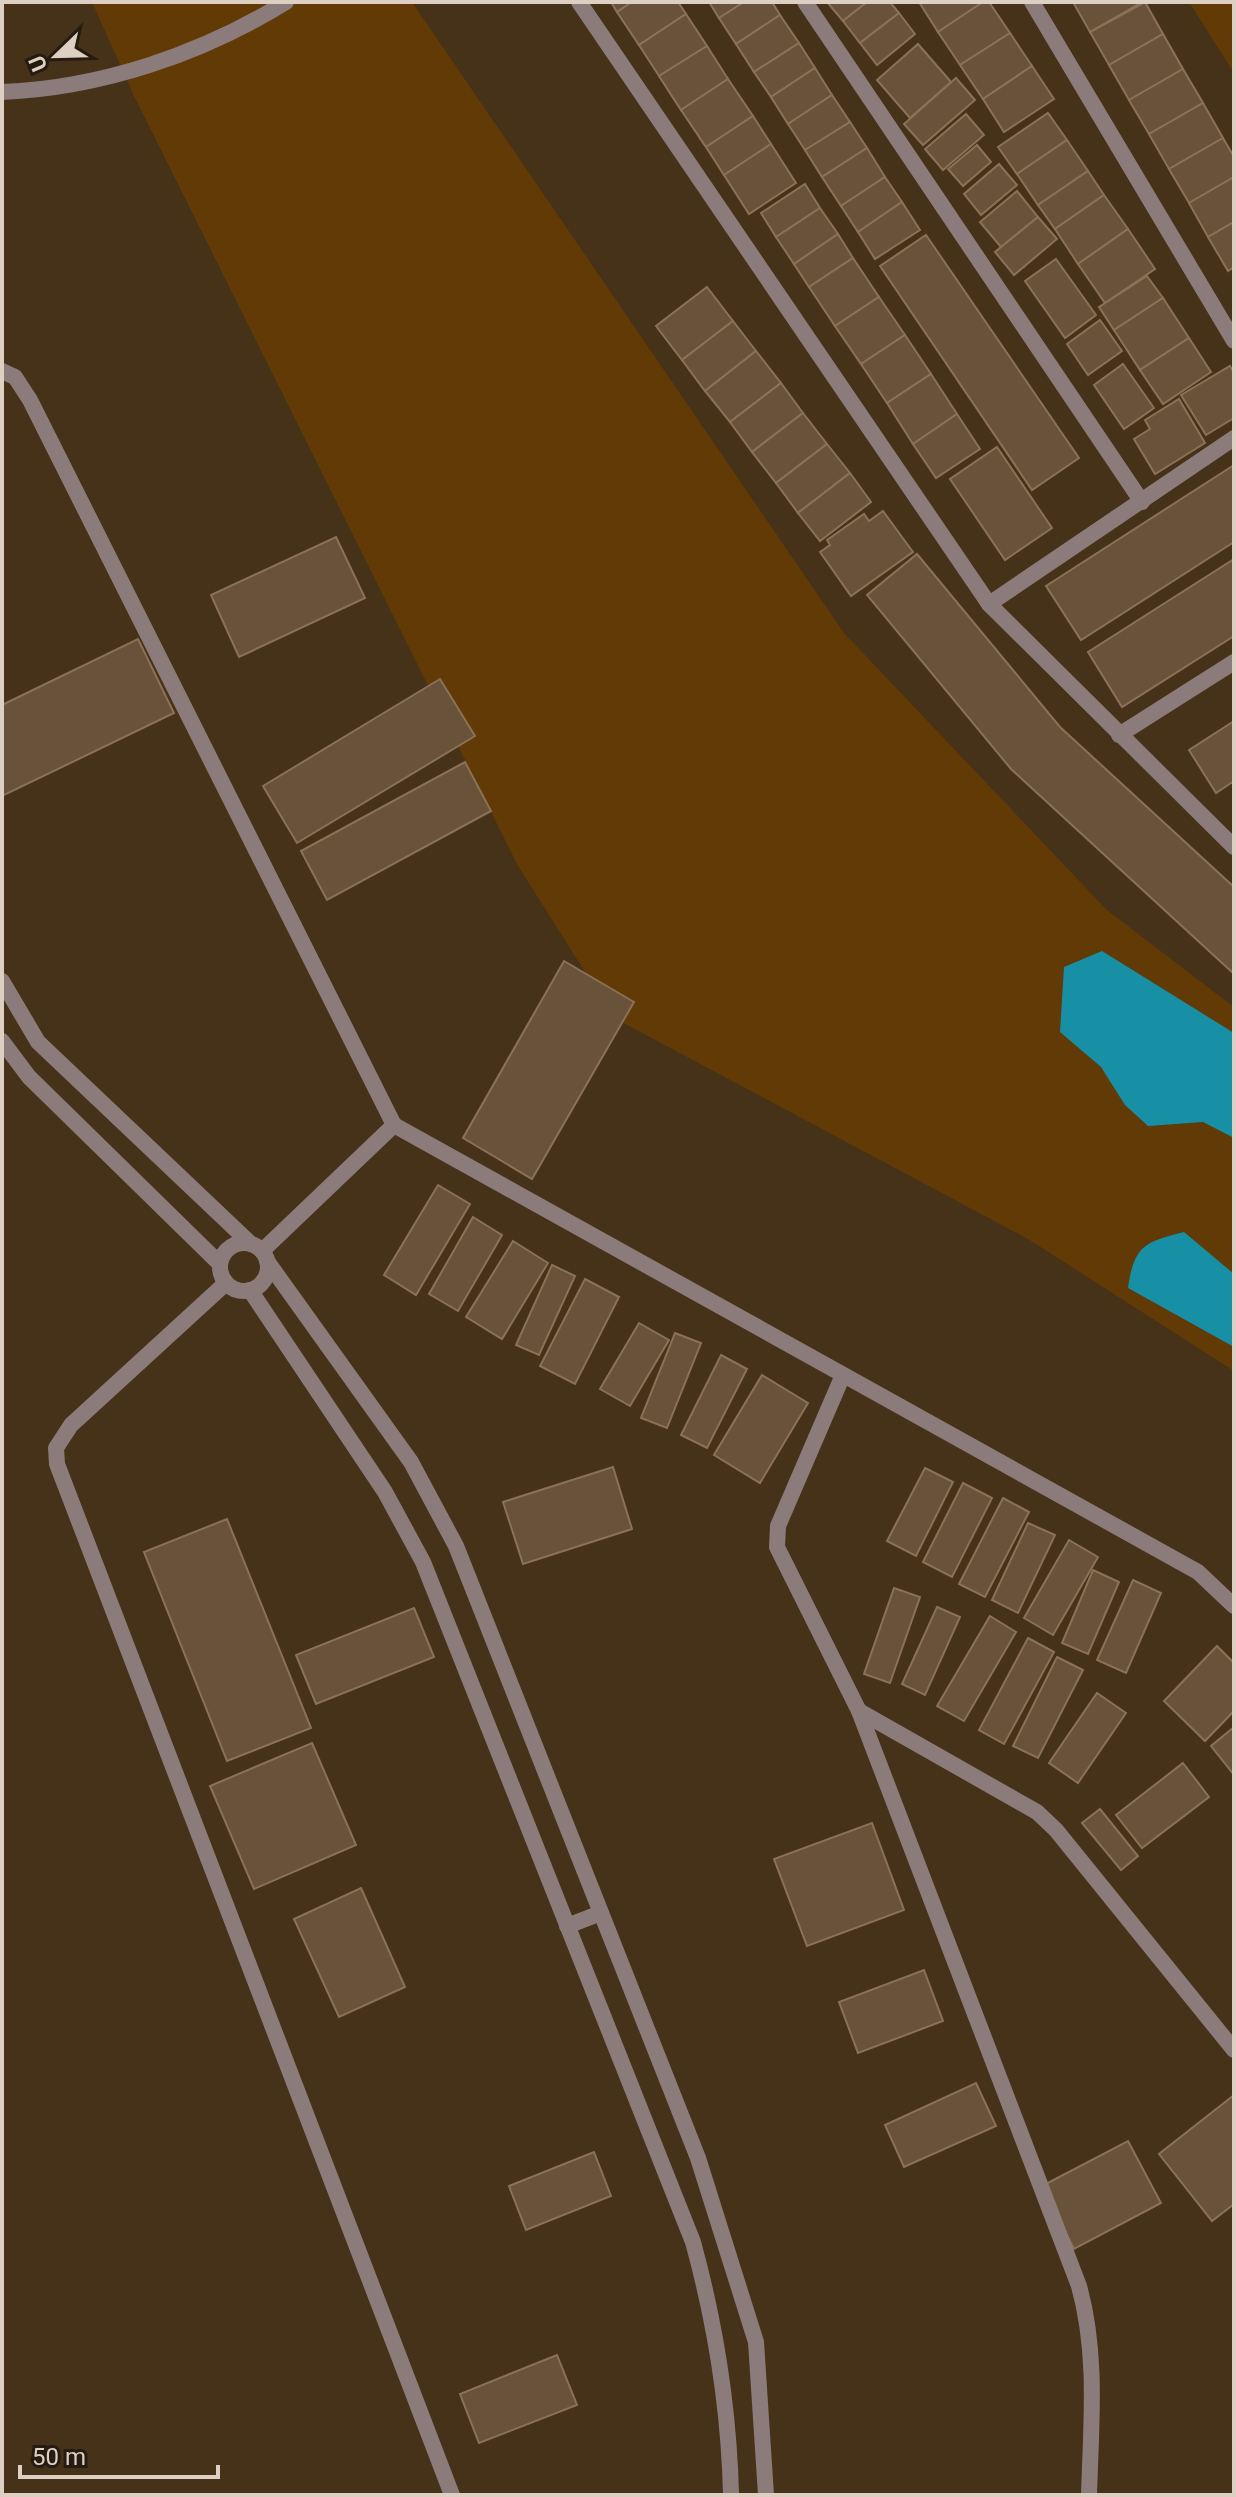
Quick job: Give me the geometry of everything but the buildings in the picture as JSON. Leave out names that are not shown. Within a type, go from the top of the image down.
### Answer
[{"type":"street","points":[[2,92],[100,81],[247,26],[286,2]]},
{"type":"street","points":[[579,2],[989,604],[1234,847]]},
{"type":"street","points":[[805,2],[1142,502]]},
{"type":"street","points":[[1032,2],[1234,341]]},
{"type":"street","points":[[2,371],[15,377],[30,400],[394,1125],[1198,1572],[1234,1606]]},
{"type":"street","points":[[989,604],[1234,438]]},
{"type":"street","points":[[1119,735],[1234,662]]},
{"type":"street","points":[[2,981],[38,1042],[260,1252],[411,1462],[456,1546],[698,2158],[756,2342],[766,2495]]},
{"type":"street","points":[[2,1041],[29,1077],[220,1264],[226,1283],[237,1290],[250,1290],[266,1276],[260,1252],[243,1243],[228,1250],[220,1264]]},
{"type":"street","points":[[260,1252],[394,1125]]},
{"type":"street","points":[[226,1283],[71,1425],[56,1448],[57,1464],[452,2495]]},
{"type":"street","points":[[250,1290],[385,1492],[423,1562],[693,2242],[713,2315],[723,2370],[731,2495]]},
{"type":"street","points":[[843,1375],[778,1526],[777,1547],[859,1711],[1079,2286],[1092,2352],[1089,2495]]},
{"type":"street","points":[[859,1711],[1037,1812],[1056,1830],[1234,2050]]},
{"type":"street","points":[[567,1926],[601,1913]]},
{"type":"shaded area","points":[[92,2],[412,2],[844,633],[1107,910],[1234,1007],[1234,1371],[1028,1239],[614,1018],[518,866],[134,96]]},
{"type":"shaded area","points":[[1189,2],[1234,2],[1234,73]]},
{"type":"water","points":[[1102,951],[1234,1033],[1234,1138],[1203,1122],[1148,1126],[1125,1105],[1101,1067],[1060,1032],[1064,967]]},
{"type":"water","points":[[1184,1232],[1234,1274],[1234,1347],[1128,1288],[1134,1263],[1144,1248],[1160,1239]]}]
